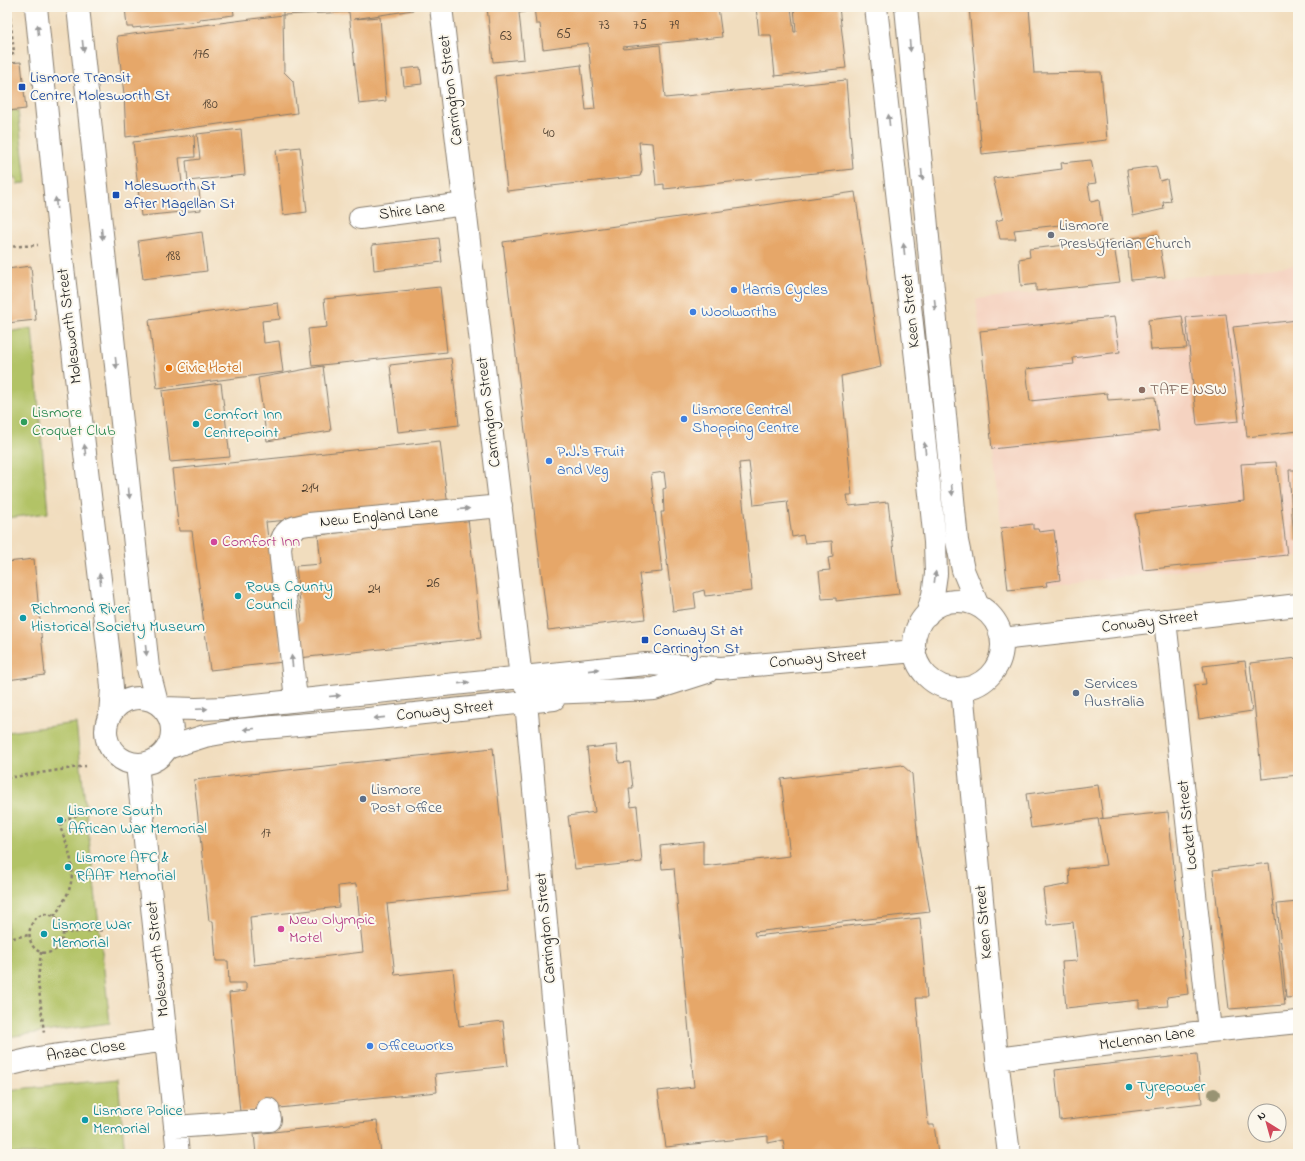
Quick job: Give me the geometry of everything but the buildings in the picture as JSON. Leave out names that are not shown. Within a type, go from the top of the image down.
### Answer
[{"type":"street","name":"Molesworth Street","points":[[36,7],[60,242],[110,664],[112,688],[110,715]]},
{"type":"street","points":[[78,7],[148,668],[160,705],[171,720],[172,727],[172,734],[167,748],[155,760],[137,764],[122,759],[111,747],[108,739],[107,731],[110,715],[120,704],[127,700],[143,698],[160,705]]},
{"type":"street","name":"Carrington Street","points":[[441,7],[521,678]]},
{"type":"street","name":"Keen Street","points":[[876,7],[935,542],[936,574],[927,615]]},
{"type":"street","name":"Keen Street","points":[[906,7],[957,541],[963,570],[978,606]]},
{"type":"street","name":"Shire Lane","points":[[360,218],[465,204]]},
{"type":"street","name":"New England Lane","points":[[296,700],[280,549],[281,540],[284,533],[294,526],[309,524],[501,506]]},
{"type":"street","points":[[951,602],[965,602],[978,606],[990,614],[998,625],[1002,639],[1002,653],[997,667],[988,678],[976,686],[962,689],[948,688],[936,683],[925,675],[918,663],[915,650],[915,638],[919,626],[927,615],[938,607],[951,602]]},
{"type":"street","name":"Conway Street","points":[[1002,639],[1298,605]]},
{"type":"street","name":"Lockett Street","points":[[1165,620],[1210,1031]]},
{"type":"street","name":"Conway Street","points":[[160,705],[196,709],[212,708],[521,678],[646,664],[721,668],[915,650]]},
{"type":"street","name":"Conway Street","points":[[167,748],[205,736],[239,730],[368,720],[654,689],[721,668]]},
{"type":"street","points":[[521,678],[524,684],[529,688],[537,692],[546,693],[654,689]]},
{"type":"street","name":"Keen Street","points":[[962,689],[997,1059],[1009,1154]]},
{"type":"street","name":"Carrington Street","points":[[526,702],[567,1154]]},
{"type":"street","name":"Molesworth Street","points":[[137,764],[178,1154]]},
{"type":"street","name":"McLennan Lane","points":[[997,1059],[1210,1031],[1298,1022]]},
{"type":"street","name":"Anzac Close","points":[[7,1065],[32,1059],[166,1040]]},
{"type":"street","points":[[175,1127],[270,1120],[268,1109]]},
{"type":"path","points":[[7,59],[14,53],[9,7]]},
{"type":"path","points":[[7,247],[60,242]]},
{"type":"path","points":[[7,778],[86,766]]},
{"type":"path","points":[[54,916],[59,910],[69,891],[73,872],[72,858],[60,827],[63,821],[92,809]]},
{"type":"path","points":[[44,914],[54,916],[61,923],[63,933],[60,945],[52,952],[41,952],[36,950],[32,946],[30,940],[32,924],[35,919],[44,914]]},
{"type":"path","points":[[63,933],[105,930]]},
{"type":"path","points":[[7,939],[30,935]]},
{"type":"path","points":[[41,952],[38,981],[45,1037]]},
{"type":"shaded area","name":"TAFE NSW","points":[[1298,265],[1298,557],[1008,590],[976,299]]},
{"type":"green space","points":[[7,96],[8,111],[18,110],[26,183],[17,184],[16,178],[7,178]]},
{"type":"green space","name":"Lismore Croquet Club","points":[[32,328],[48,513],[7,518],[7,332]]},
{"type":"green space","points":[[76,723],[110,1023],[7,1037],[7,732]]},
{"type":"green space","points":[[118,1079],[125,1154],[10,1154],[7,1121],[7,1090]]},
{"type":"place","name":"Lismore Transit Centre, Molesworth St","points":[[22,87]]},
{"type":"place","name":"Molesworth St after Magellan St","points":[[116,195]]},
{"type":"place","name":"Lismore Presbyterian Church","points":[[1051,235]]},
{"type":"place","name":"Harris Cycles","points":[[734,290]]},
{"type":"place","name":"Woolworths","points":[[693,312]]},
{"type":"place","name":"Civic Hotel","points":[[169,368]]},
{"type":"place","name":"TAFE NSW","points":[[1142,390]]},
{"type":"place","name":"Lismore Central Shopping Centre","points":[[684,419]]},
{"type":"place","name":"Lismore Croquet Club","points":[[24,422]]},
{"type":"place","name":"Comfort Inn Centrepoint","points":[[196,424]]},
{"type":"place","name":"P.J.'s Fruit and Veg","points":[[549,461]]},
{"type":"place","name":"Comfort Inn","points":[[214,542]]},
{"type":"place","name":"Rous County Council","points":[[238,596]]},
{"type":"place","name":"Richmond River Historical Society Museum","points":[[23,618]]},
{"type":"place","name":"Conway St at Carrington St","points":[[645,640]]},
{"type":"place","name":"Services Australia","points":[[1076,693]]},
{"type":"place","name":"Lismore Post Office","points":[[363,799]]},
{"type":"place","name":"Lismore South African War Memorial","points":[[60,820]]},
{"type":"place","name":"Lismore AFC & RAAF Memorial","points":[[68,867]]},
{"type":"place","name":"New Olympic Motel","points":[[281,929]]},
{"type":"place","name":"Lismore War Memorial","points":[[44,934]]},
{"type":"place","name":"Officeworks","points":[[370,1046]]},
{"type":"place","name":"Tyrepower","points":[[1129,1087]]},
{"type":"place","name":"Lismore Police Memorial","points":[[85,1120]]}]
